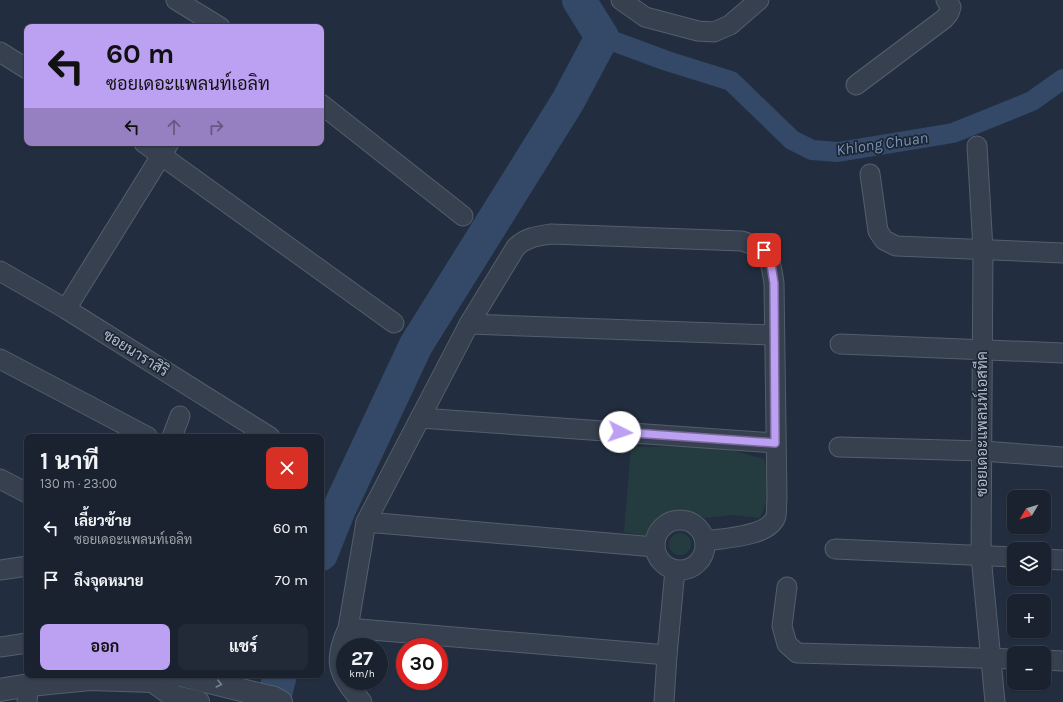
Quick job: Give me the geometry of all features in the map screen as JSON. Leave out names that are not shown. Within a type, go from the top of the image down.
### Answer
[{"type":"street","points":[[176,0],[215,24]]},
{"type":"street","points":[[621,0],[645,17],[698,30],[714,32],[730,26],[759,0]]},
{"type":"street","points":[[856,85],[944,19],[949,14],[951,7],[946,0]]},
{"type":"street","points":[[0,52],[24,67]]},
{"type":"street","points":[[324,106],[463,216]]},
{"type":"street","points":[[155,146],[166,149],[394,323]]},
{"type":"street","name":"ซอยเดอะแพลนท์เอสทีค","points":[[977,146],[983,249],[983,451],[981,556],[995,702]]},
{"type":"street","points":[[66,309],[166,149]]},
{"type":"street","points":[[870,174],[878,231],[884,240],[896,246],[1063,253]]},
{"type":"street","points":[[362,702],[344,681],[338,658],[342,641],[348,628],[366,522],[469,324],[516,246],[532,236],[551,234],[742,241],[756,245],[764,250],[770,258],[774,283],[776,517],[768,528],[705,541]]},
{"type":"street","name":"ซอยนาราสิริ","points":[[0,271],[66,309],[265,434]]},
{"type":"street","points":[[469,324],[774,335]]},
{"type":"street","points":[[840,344],[1063,352]]},
{"type":"street","points":[[0,359],[142,434]]},
{"type":"street","points":[[173,434],[180,416]]},
{"type":"street","points":[[420,418],[775,443]]},
{"type":"street","points":[[839,448],[983,451],[1063,457]]},
{"type":"street","points":[[0,479],[24,491]]},
{"type":"street","points":[[682,520],[697,527],[705,541],[705,550],[697,564],[691,568],[675,570],[661,561],[655,547],[656,538],[660,531],[666,524],[673,521],[682,520]]},
{"type":"street","points":[[366,522],[655,547]]},
{"type":"street","points":[[835,549],[1007,557]]},
{"type":"street","points":[[1051,559],[1063,560]]},
{"type":"street","points":[[0,570],[24,566]]},
{"type":"street","points":[[664,702],[666,655],[675,570]]},
{"type":"street","points":[[788,587],[782,626],[787,644],[797,653],[1007,659]]},
{"type":"street","points":[[348,628],[666,655]]},
{"type":"street","points":[[0,648],[24,644]]},
{"type":"street","points":[[1051,660],[1063,661]]},
{"type":"street","points":[[0,690],[28,693],[90,679],[161,678],[175,697],[198,702]]},
{"type":"street","points":[[193,678],[274,698],[281,702]]},
{"type":"green space","points":[[715,446],[764,459],[771,490],[760,518],[733,515],[705,518],[681,514],[658,525],[650,537],[624,532],[631,447]]},
{"type":"green space","points":[[680,533],[688,536],[691,544],[688,552],[680,555],[672,552],[669,544],[672,536]]},
{"type":"waterway","points":[[324,546],[339,509],[416,345],[568,101],[602,37],[579,0]]},
{"type":"waterway","name":"Khlong Chuan","points":[[602,37],[667,61],[731,81],[792,140],[812,150],[838,152],[953,133],[1032,101],[1063,79]]},
{"type":"waterway","points":[[273,702],[279,678]]},
{"type":"route","points":[[620,432],[775,443],[774,283],[770,258],[764,250]]}]
